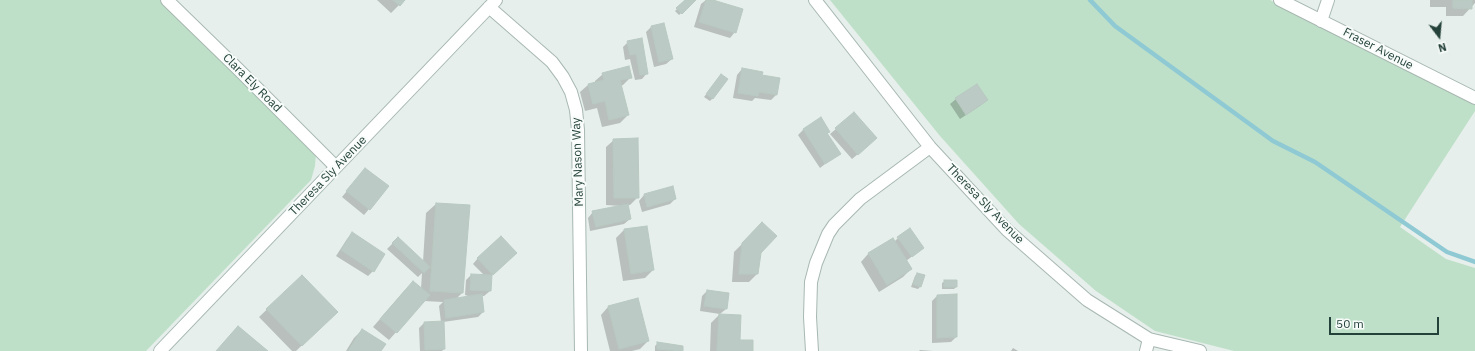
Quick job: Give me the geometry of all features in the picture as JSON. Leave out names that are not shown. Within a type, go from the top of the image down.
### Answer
[{"type":"street","name":"Clara Ely Road","points":[[167,0],[336,168]]},
{"type":"street","name":"Theresa Sly Avenue","points":[[815,0],[930,147],[1007,230],[1087,300],[1150,339],[1200,351]]},
{"type":"street","name":"Fraser Avenue","points":[[1280,0],[1475,98]]},
{"type":"street","points":[[1321,21],[1328,0]]},
{"type":"street","name":"Theresa Sly Avenue","points":[[160,351],[493,4]]},
{"type":"street","name":"Mary Nason Way","points":[[493,4],[552,62],[563,77],[571,92],[576,110],[578,130],[581,351]]},
{"type":"street","points":[[812,351],[810,317],[811,282],[816,263],[828,234],[834,225],[860,199],[930,147]]},
{"type":"street","points":[[1146,351],[1150,339]]},
{"type":"green space","points":[[0,0],[164,0],[316,152],[315,166],[311,180],[146,351],[0,351]]},
{"type":"green space","points":[[830,0],[1270,0],[1475,102],[1475,111],[1400,227],[1446,259],[1475,268],[1475,351],[1234,351],[1155,331],[1096,291],[1019,224],[940,136]]},
{"type":"building","points":[[393,0],[405,0],[400,6]]},
{"type":"building","points":[[685,0],[696,0],[682,14],[676,8]]},
{"type":"building","points":[[706,0],[713,0],[743,9],[736,33],[699,22]]},
{"type":"building","points":[[1453,0],[1472,0],[1472,9],[1453,8]]},
{"type":"building","points":[[664,23],[673,59],[659,62],[651,26]]},
{"type":"building","points":[[642,38],[648,74],[640,75],[636,54],[630,55],[627,41]]},
{"type":"building","points":[[629,66],[632,78],[620,80],[629,115],[609,120],[605,101],[593,104],[588,84],[604,80],[602,73]]},
{"type":"building","points":[[742,68],[763,72],[762,75],[780,78],[777,95],[759,92],[758,96],[738,93]]},
{"type":"building","points":[[721,74],[728,79],[713,99],[706,94]]},
{"type":"building","points":[[977,84],[988,100],[966,115],[955,98]]},
{"type":"building","points":[[854,112],[877,138],[858,155],[835,128]]},
{"type":"building","points":[[821,117],[830,132],[827,133],[841,154],[825,164],[803,129]]},
{"type":"building","points":[[638,138],[639,198],[614,198],[613,139]]},
{"type":"building","points":[[365,168],[389,186],[370,210],[346,191]]},
{"type":"building","points":[[673,186],[676,199],[647,207],[644,194]]},
{"type":"building","points":[[436,203],[470,205],[463,293],[430,291]]},
{"type":"building","points":[[628,204],[631,219],[596,227],[592,211]]},
{"type":"building","points":[[762,222],[777,236],[761,253],[758,274],[739,274],[742,243]]},
{"type":"building","points":[[647,226],[654,270],[631,274],[624,229]]},
{"type":"building","points":[[910,228],[924,248],[912,257],[897,237]]},
{"type":"building","points":[[352,232],[385,254],[374,272],[341,250]]},
{"type":"building","points":[[501,236],[517,253],[493,275],[477,258]]},
{"type":"building","points":[[398,237],[430,267],[424,273],[392,243]]},
{"type":"building","points":[[893,238],[912,269],[887,285],[868,253]]},
{"type":"building","points":[[917,273],[925,275],[921,287],[913,284]]},
{"type":"building","points":[[471,274],[492,275],[491,291],[470,290]]},
{"type":"building","points":[[302,275],[338,312],[302,346],[266,309]]},
{"type":"building","points":[[944,280],[957,280],[957,287],[944,287]]},
{"type":"building","points":[[413,281],[430,295],[397,333],[380,319]]},
{"type":"building","points":[[707,290],[729,293],[727,309],[704,306]]},
{"type":"building","points":[[482,294],[484,312],[446,318],[444,300]]},
{"type":"building","points":[[957,294],[957,337],[937,338],[937,295]]},
{"type":"building","points":[[638,298],[649,341],[619,349],[608,306]]},
{"type":"building","points":[[719,314],[741,315],[740,340],[753,340],[753,351],[717,351]]},
{"type":"building","points":[[444,321],[445,349],[425,350],[424,322]]},
{"type":"building","points":[[238,326],[268,351],[216,351]]},
{"type":"building","points":[[362,329],[386,344],[381,351],[348,351]]},
{"type":"building","points":[[657,342],[683,346],[683,351],[657,349]]},
{"type":"waterway","points":[[1090,0],[1115,26],[1273,141],[1315,162],[1447,252],[1475,262]]}]
